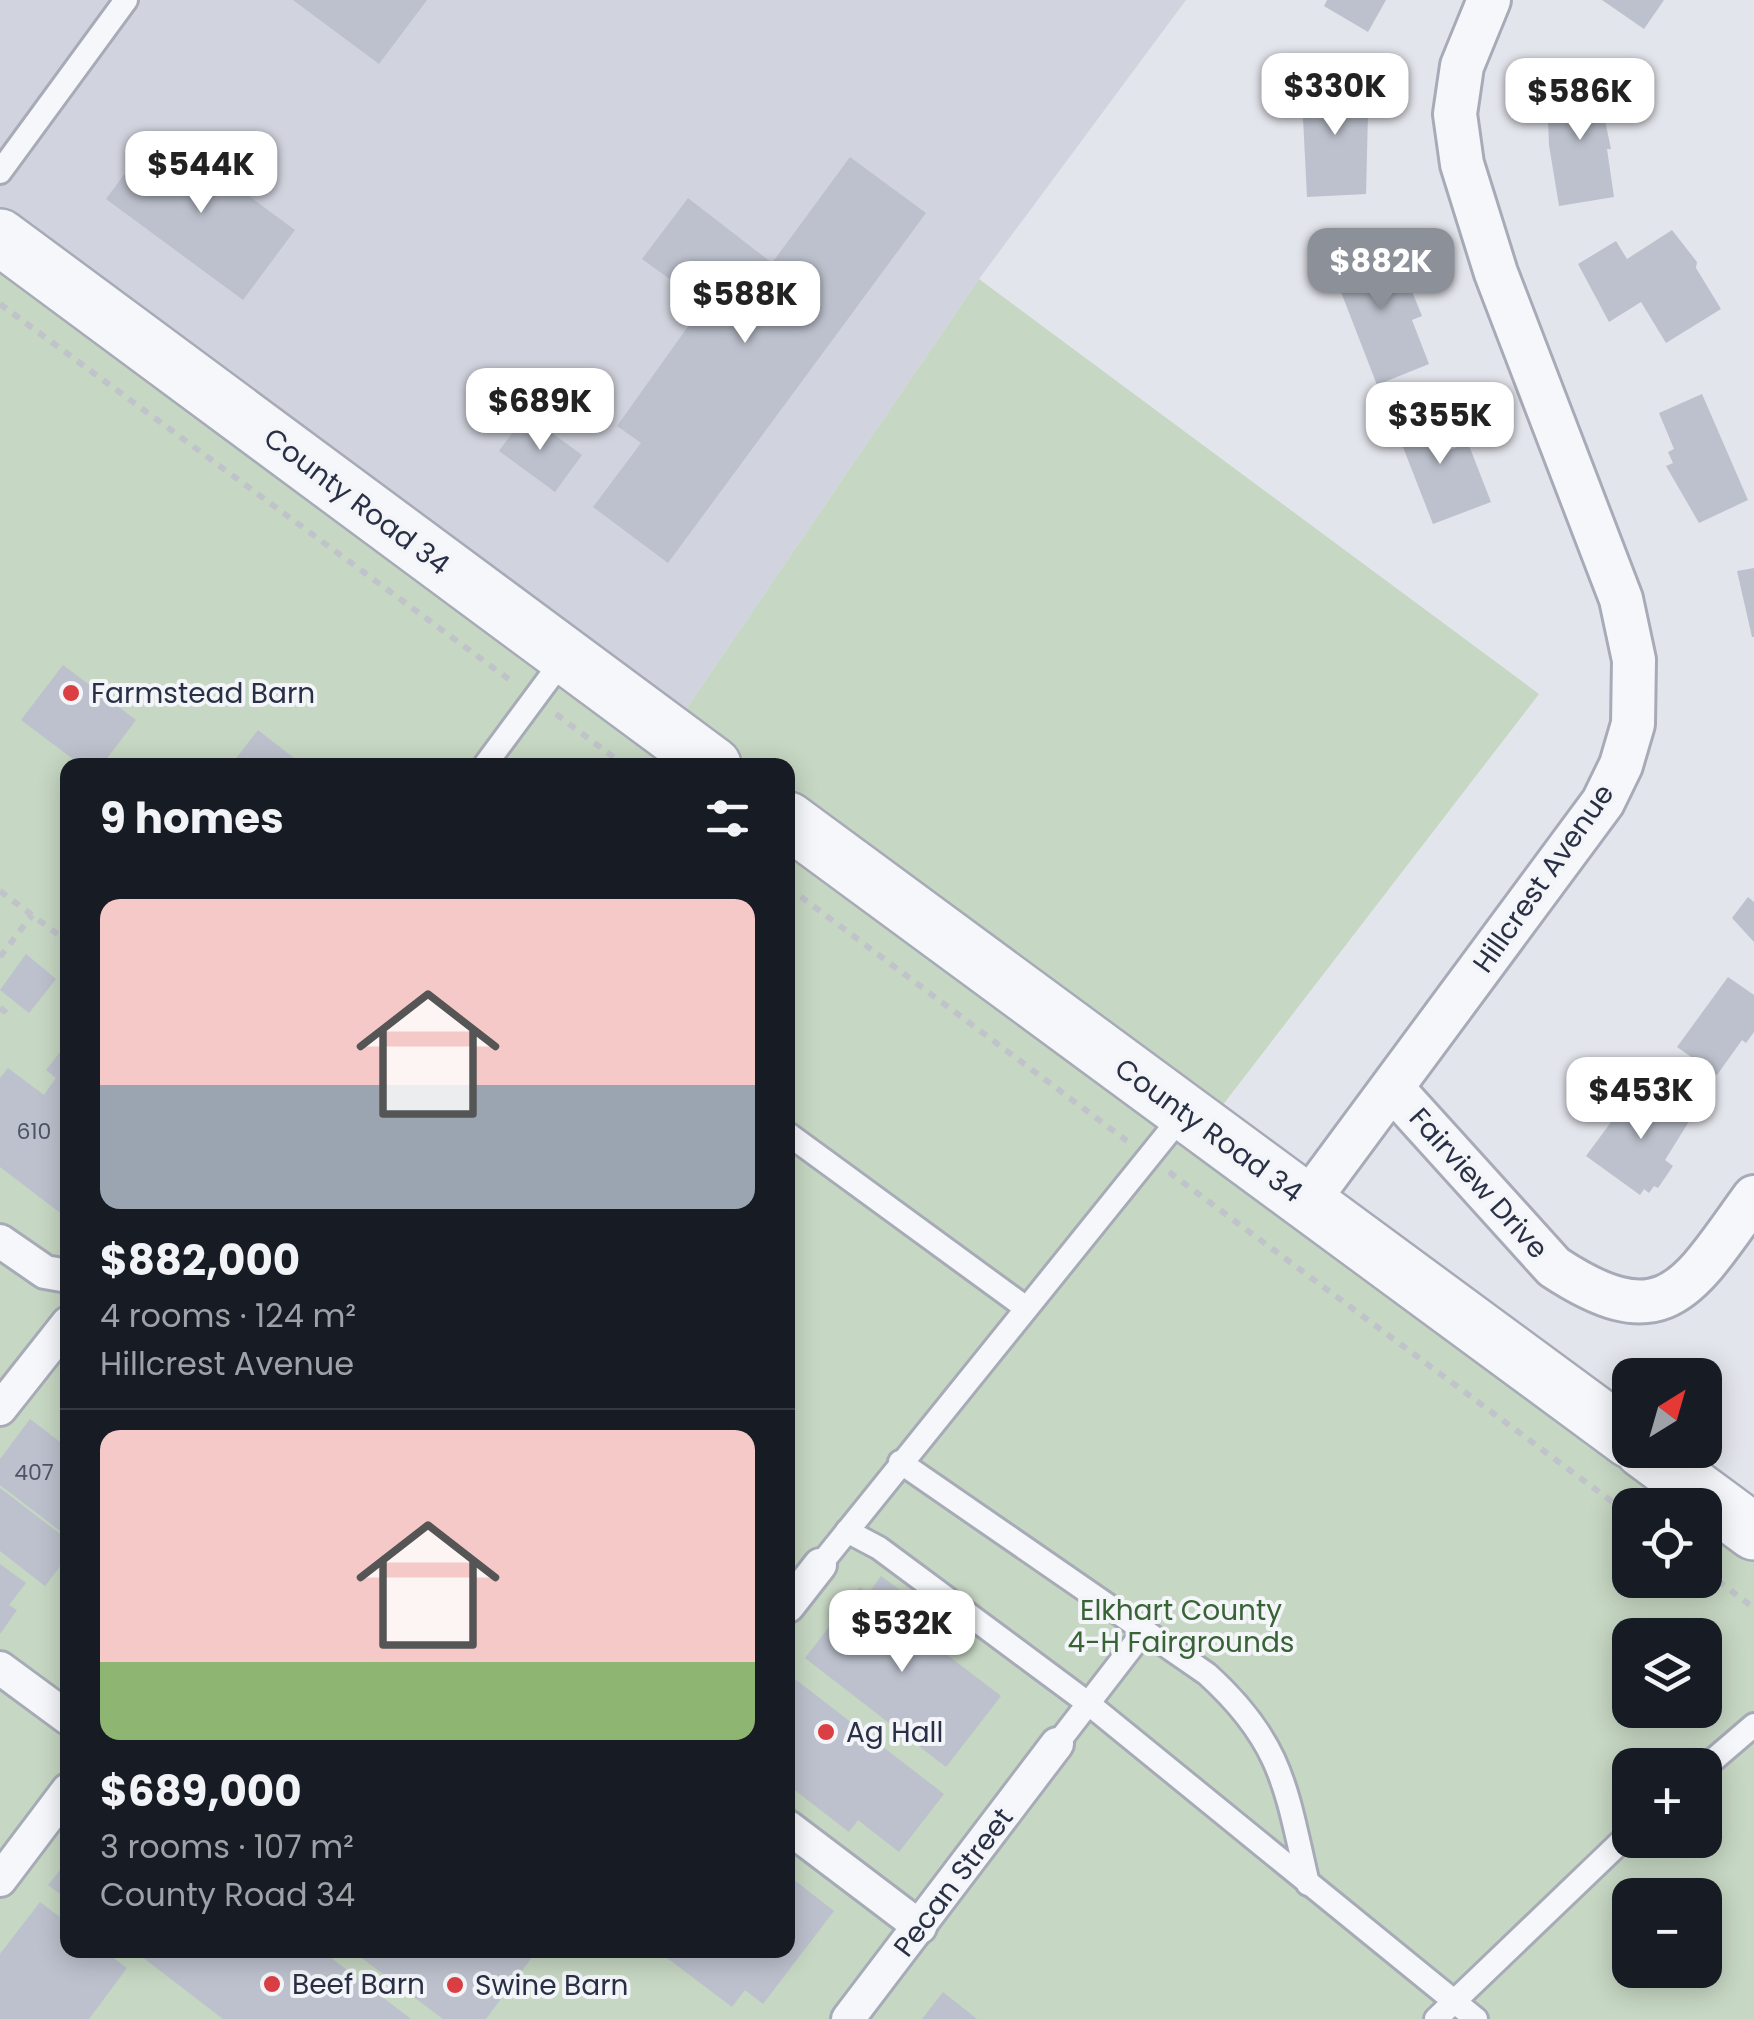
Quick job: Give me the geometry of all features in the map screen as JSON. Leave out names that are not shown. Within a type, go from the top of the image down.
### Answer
[{"type":"street","name":"Hillcrest Avenue","points":[[1307,1202],[1603,802],[1634,724],[1634,660],[1620,598],[1496,274],[1462,164],[1456,114],[1462,66],[1489,0]]},
{"type":"street","name":"County Road 34","points":[[0,237],[550,677],[701,758]]},
{"type":"street","name":"County Road 34","points":[[795,825],[1612,1427]]},
{"type":"street","name":"Fairview Drive","points":[[1392,1088],[1554,1267],[1587,1288],[1625,1302],[1656,1302],[1690,1282],[1754,1197]]},
{"type":"street","points":[[0,1240],[45,1272],[60,1275]]},
{"type":"street","points":[[0,1410],[60,1333]]},
{"type":"street","points":[[1667,1468],[1754,1532]]},
{"type":"street","points":[[795,1597],[820,1565]]},
{"type":"street","points":[[0,1668],[60,1712]]},
{"type":"street","name":"Pecan Street","points":[[848,2019],[1057,1744]]},
{"type":"street","points":[[0,1880],[60,1801]]},
{"type":"street","points":[[795,1832],[920,1927]]},
{"type":"lane","points":[[0,172],[126,0]]},
{"type":"lane","points":[[490,758],[550,677]]},
{"type":"lane","points":[[820,1565],[1185,1112]]},
{"type":"lane","points":[[795,1139],[1026,1308]]},
{"type":"lane","points":[[900,1462],[1207,1674],[1261,1732],[1287,1788],[1308,1884]]},
{"type":"lane","points":[[847,1531],[878,1548],[1089,1704],[1476,2019]]},
{"type":"lane","points":[[1057,1744],[1145,1630]]},
{"type":"lane","points":[[1722,1752],[1754,1725]]},
{"type":"lane","points":[[1436,2019],[1612,1850]]},
{"type":"path","points":[[0,304],[550,677],[618,758]]},
{"type":"path","points":[[0,891],[60,936]]},
{"type":"path","points":[[795,892],[1612,1502]]},
{"type":"path","points":[[0,956],[32,915]]},
{"type":"path","points":[[0,1008],[4,1011],[11,1003]]},
{"type":"path","points":[[1722,1584],[1754,1608]]},
{"type":"shaded area","points":[[0,0],[1186,0],[979,279],[680,718],[0,214]]},
{"type":"green space","name":"Elkhart County 4-H Fairgrounds","points":[[0,260],[669,758],[60,758],[60,1958],[795,1958],[795,851],[1132,1101],[1188,1150],[1238,1181],[1612,1456],[1612,1468],[1629,1468],[1656,1488],[1612,1488],[1612,1598],[1722,1598],[1722,1536],[1754,1560],[1754,2019],[0,2019]]},
{"type":"green space","points":[[979,279],[1539,694],[1215,1115],[795,801],[795,758],[735,758],[680,718]]},
{"type":"building","points":[[293,0],[427,0],[379,64]]},
{"type":"building","points":[[1327,0],[1386,0],[1368,32],[1324,6]]},
{"type":"building","points":[[1602,0],[1664,0],[1644,29]]},
{"type":"building","points":[[1356,75],[1358,114],[1368,114],[1366,194],[1307,197],[1303,118],[1309,118],[1306,78]]},
{"type":"building","points":[[1596,77],[1611,149],[1607,149],[1614,197],[1559,206],[1549,145],[1548,122],[1555,121],[1550,84]]},
{"type":"building","points":[[164,133],[295,230],[243,300],[106,199],[134,161],[140,165]]},
{"type":"building","points":[[850,157],[926,213],[668,563],[593,507],[641,443],[617,426],[704,304],[642,259],[688,198],[772,263]]},
{"type":"building","points":[[1672,230],[1697,262],[1696,268],[1721,309],[1666,343],[1641,302],[1609,322],[1578,264],[1616,241],[1627,259]]},
{"type":"building","points":[[1380,242],[1396,284],[1407,279],[1422,316],[1412,320],[1429,364],[1377,385],[1329,261]]},
{"type":"building","points":[[1702,394],[1748,500],[1699,523],[1666,466],[1673,463],[1668,452],[1674,449],[1659,413]]},
{"type":"building","points":[[1429,404],[1444,440],[1438,442],[1442,453],[1468,443],[1491,502],[1433,524],[1392,419]]},
{"type":"building","points":[[526,414],[582,455],[555,492],[499,451]]},
{"type":"building","points":[[1754,568],[1754,637],[1752,637],[1737,571]]},
{"type":"building","name":"Farmstead Barn","points":[[63,665],[136,720],[107,758],[72,758],[21,720]]},
{"type":"building","points":[[258,730],[294,758],[236,758]]},
{"type":"building","points":[[1748,897],[1754,902],[1754,942],[1732,918]]},
{"type":"building","points":[[26,954],[56,979],[29,1013],[0,990]]},
{"type":"building","points":[[1728,977],[1754,995],[1754,1032],[1746,1043],[1742,1040],[1717,1075],[1677,1047]]},
{"type":"building","points":[[60,1052],[60,1213],[0,1167],[0,1078],[8,1068],[44,1095],[56,1078],[46,1070]]},
{"type":"building","points":[[1662,1092],[1693,1115],[1665,1160],[1673,1166],[1658,1188],[1654,1186],[1649,1193],[1644,1189],[1640,1195],[1586,1156],[1631,1095],[1649,1108]]},
{"type":"building","points":[[30,1419],[60,1442],[60,1531],[0,1485],[0,1459]]},
{"type":"building","points":[[0,1488],[60,1534],[60,1566],[45,1586],[0,1551]]},
{"type":"building","points":[[0,1564],[26,1583],[9,1605],[17,1610],[0,1634]]},
{"type":"building","points":[[881,1576],[900,1590],[886,1608],[1001,1696],[946,1767],[805,1658],[860,1587],[868,1594]]},
{"type":"building","name":"Ag Hall","points":[[795,1679],[944,1794],[899,1852],[858,1820],[849,1832],[795,1790]]},
{"type":"building","points":[[60,1870],[60,1894],[48,1885]]},
{"type":"building","points":[[795,1880],[834,1911],[763,2004],[745,1990],[732,2007],[667,1958],[795,1958]]},
{"type":"building","points":[[40,1902],[60,1917],[60,1958],[114,1958],[127,1968],[89,2019],[0,2019],[0,1954]]},
{"type":"building","name":"Beef Barn","points":[[143,1958],[331,1958],[411,2019],[223,2019]]},
{"type":"building","name":"Swine Barn","points":[[362,1958],[532,1958],[486,2019],[443,2019]]},
{"type":"building","points":[[943,1992],[977,2019],[922,2019]]},
{"type":"place","name":"Farmstead Barn","points":[[71,693]]},
{"type":"place","name":"Ag Hall","points":[[826,1732]]},
{"type":"place","name":"Beef Barn","points":[[272,1984]]},
{"type":"place","name":"Swine Barn","points":[[455,1985]]}]
